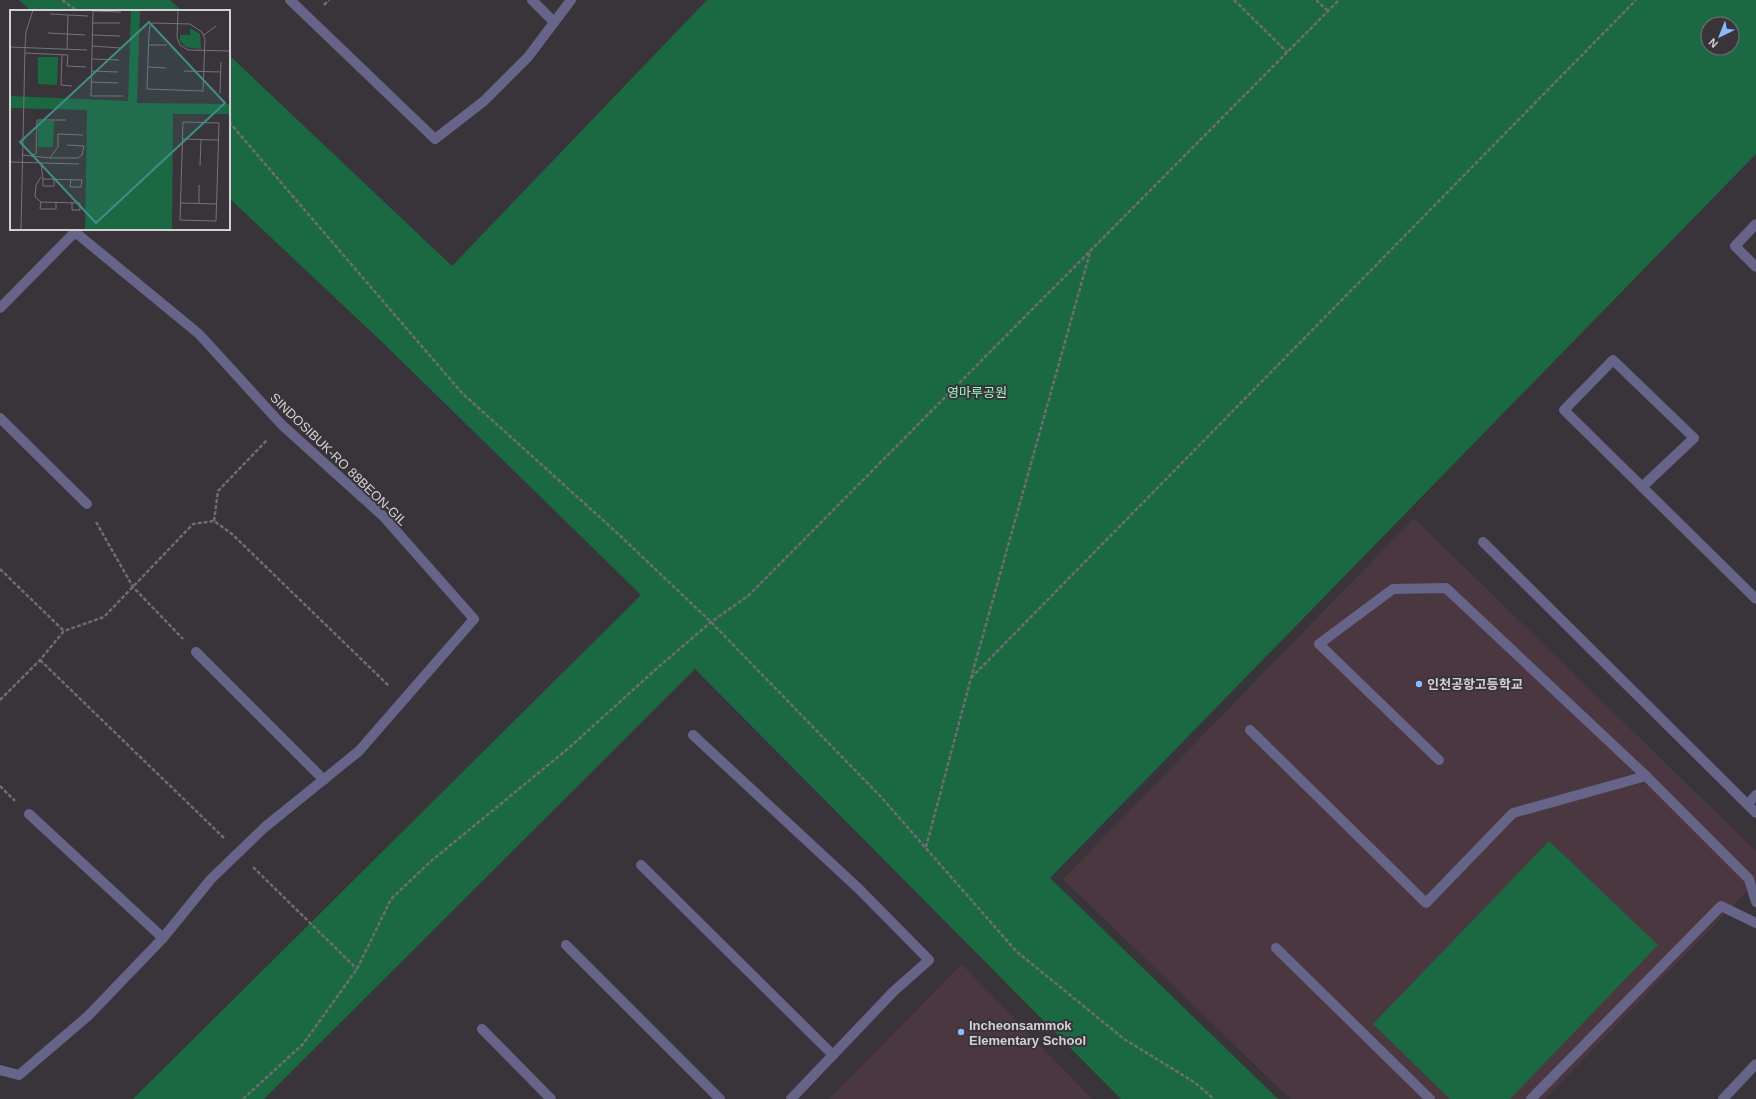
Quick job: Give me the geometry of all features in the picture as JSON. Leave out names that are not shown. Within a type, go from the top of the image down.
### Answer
[{"type":"street","points":[[290,0],[435,139],[484,101],[528,57],[571,0]]},
{"type":"street","points":[[532,0],[554,22]]},
{"type":"street","points":[[1756,224],[1734,246],[1756,267]]},
{"type":"street","name":"SINDOSIBUK-RO 88BEON-GIL","points":[[0,308],[75,232],[199,334],[282,425],[383,516],[474,619],[359,751],[265,827],[211,879],[163,938],[88,1016],[19,1075],[0,1070]]},
{"type":"street","points":[[1642,487],[1694,438],[1613,360],[1564,410],[1642,487],[1756,599]]},
{"type":"street","points":[[0,418],[86,504]]},
{"type":"street","points":[[1483,542],[1756,813]]},
{"type":"street","points":[[1439,760],[1319,644],[1393,589],[1446,588],[1646,776],[1749,878],[1756,902]]},
{"type":"street","points":[[196,652],[324,780]]},
{"type":"street","points":[[1250,730],[1426,903],[1513,813],[1646,776]]},
{"type":"street","points":[[693,735],[859,889],[928,960],[894,991],[791,1099]]},
{"type":"street","points":[[1748,804],[1756,796]]},
{"type":"street","points":[[29,814],[163,938]]},
{"type":"street","points":[[641,865],[833,1055]]},
{"type":"street","points":[[1531,1099],[1721,906],[1756,923]]},
{"type":"street","points":[[566,945],[720,1099]]},
{"type":"street","points":[[1276,948],[1430,1099]]},
{"type":"street","points":[[482,1029],[551,1099]]},
{"type":"street","points":[[1723,1099],[1756,1064]]},
{"type":"path","points":[[62,0],[76,10]]},
{"type":"path","points":[[1234,0],[1287,52]]},
{"type":"path","points":[[1316,0],[1328,11]]},
{"type":"path","points":[[243,1099],[303,1044],[358,969],[390,899],[430,862],[570,747],[655,670],[711,622],[748,596],[1339,0]]},
{"type":"path","points":[[971,678],[1636,0]]},
{"type":"path","points":[[230,123],[462,394],[614,530],[711,622],[926,847],[1016,951],[1124,1039],[1194,1082],[1214,1099]]},
{"type":"path","points":[[926,847],[971,678],[1092,249]]},
{"type":"path","points":[[214,521],[218,491],[282,425]]},
{"type":"path","points":[[86,504],[133,587],[196,652]]},
{"type":"path","points":[[0,700],[40,660],[64,632],[104,617],[193,524],[214,521],[232,534],[403,700]]},
{"type":"path","points":[[0,568],[64,632]]},
{"type":"path","points":[[40,660],[358,969]]},
{"type":"shaded area","name":"인천공항고등학교","points":[[1414,518],[1756,851],[1756,882],[1545,1099],[1290,1099],[1063,879]]},
{"type":"shaded area","name":"Incheonsammok Elementary School","points":[[962,964],[1092,1099],[829,1099]]},
{"type":"green space","points":[[19,0],[170,0],[181,10],[30,10]]},
{"type":"green space","name":"영마루공원","points":[[707,0],[1756,0],[1756,154],[1050,878],[1278,1099],[1121,1099],[695,669],[264,1099],[133,1099],[641,595],[381,341],[230,199],[230,56],[452,266]]},
{"type":"green space","points":[[1549,841],[1658,945],[1510,1099],[1450,1099],[1373,1024]]},
{"type":"place","name":"인천공항고등학교","points":[[1419,684]]},
{"type":"place","name":"Incheonsammok Elementary School","points":[[961,1032]]}]
